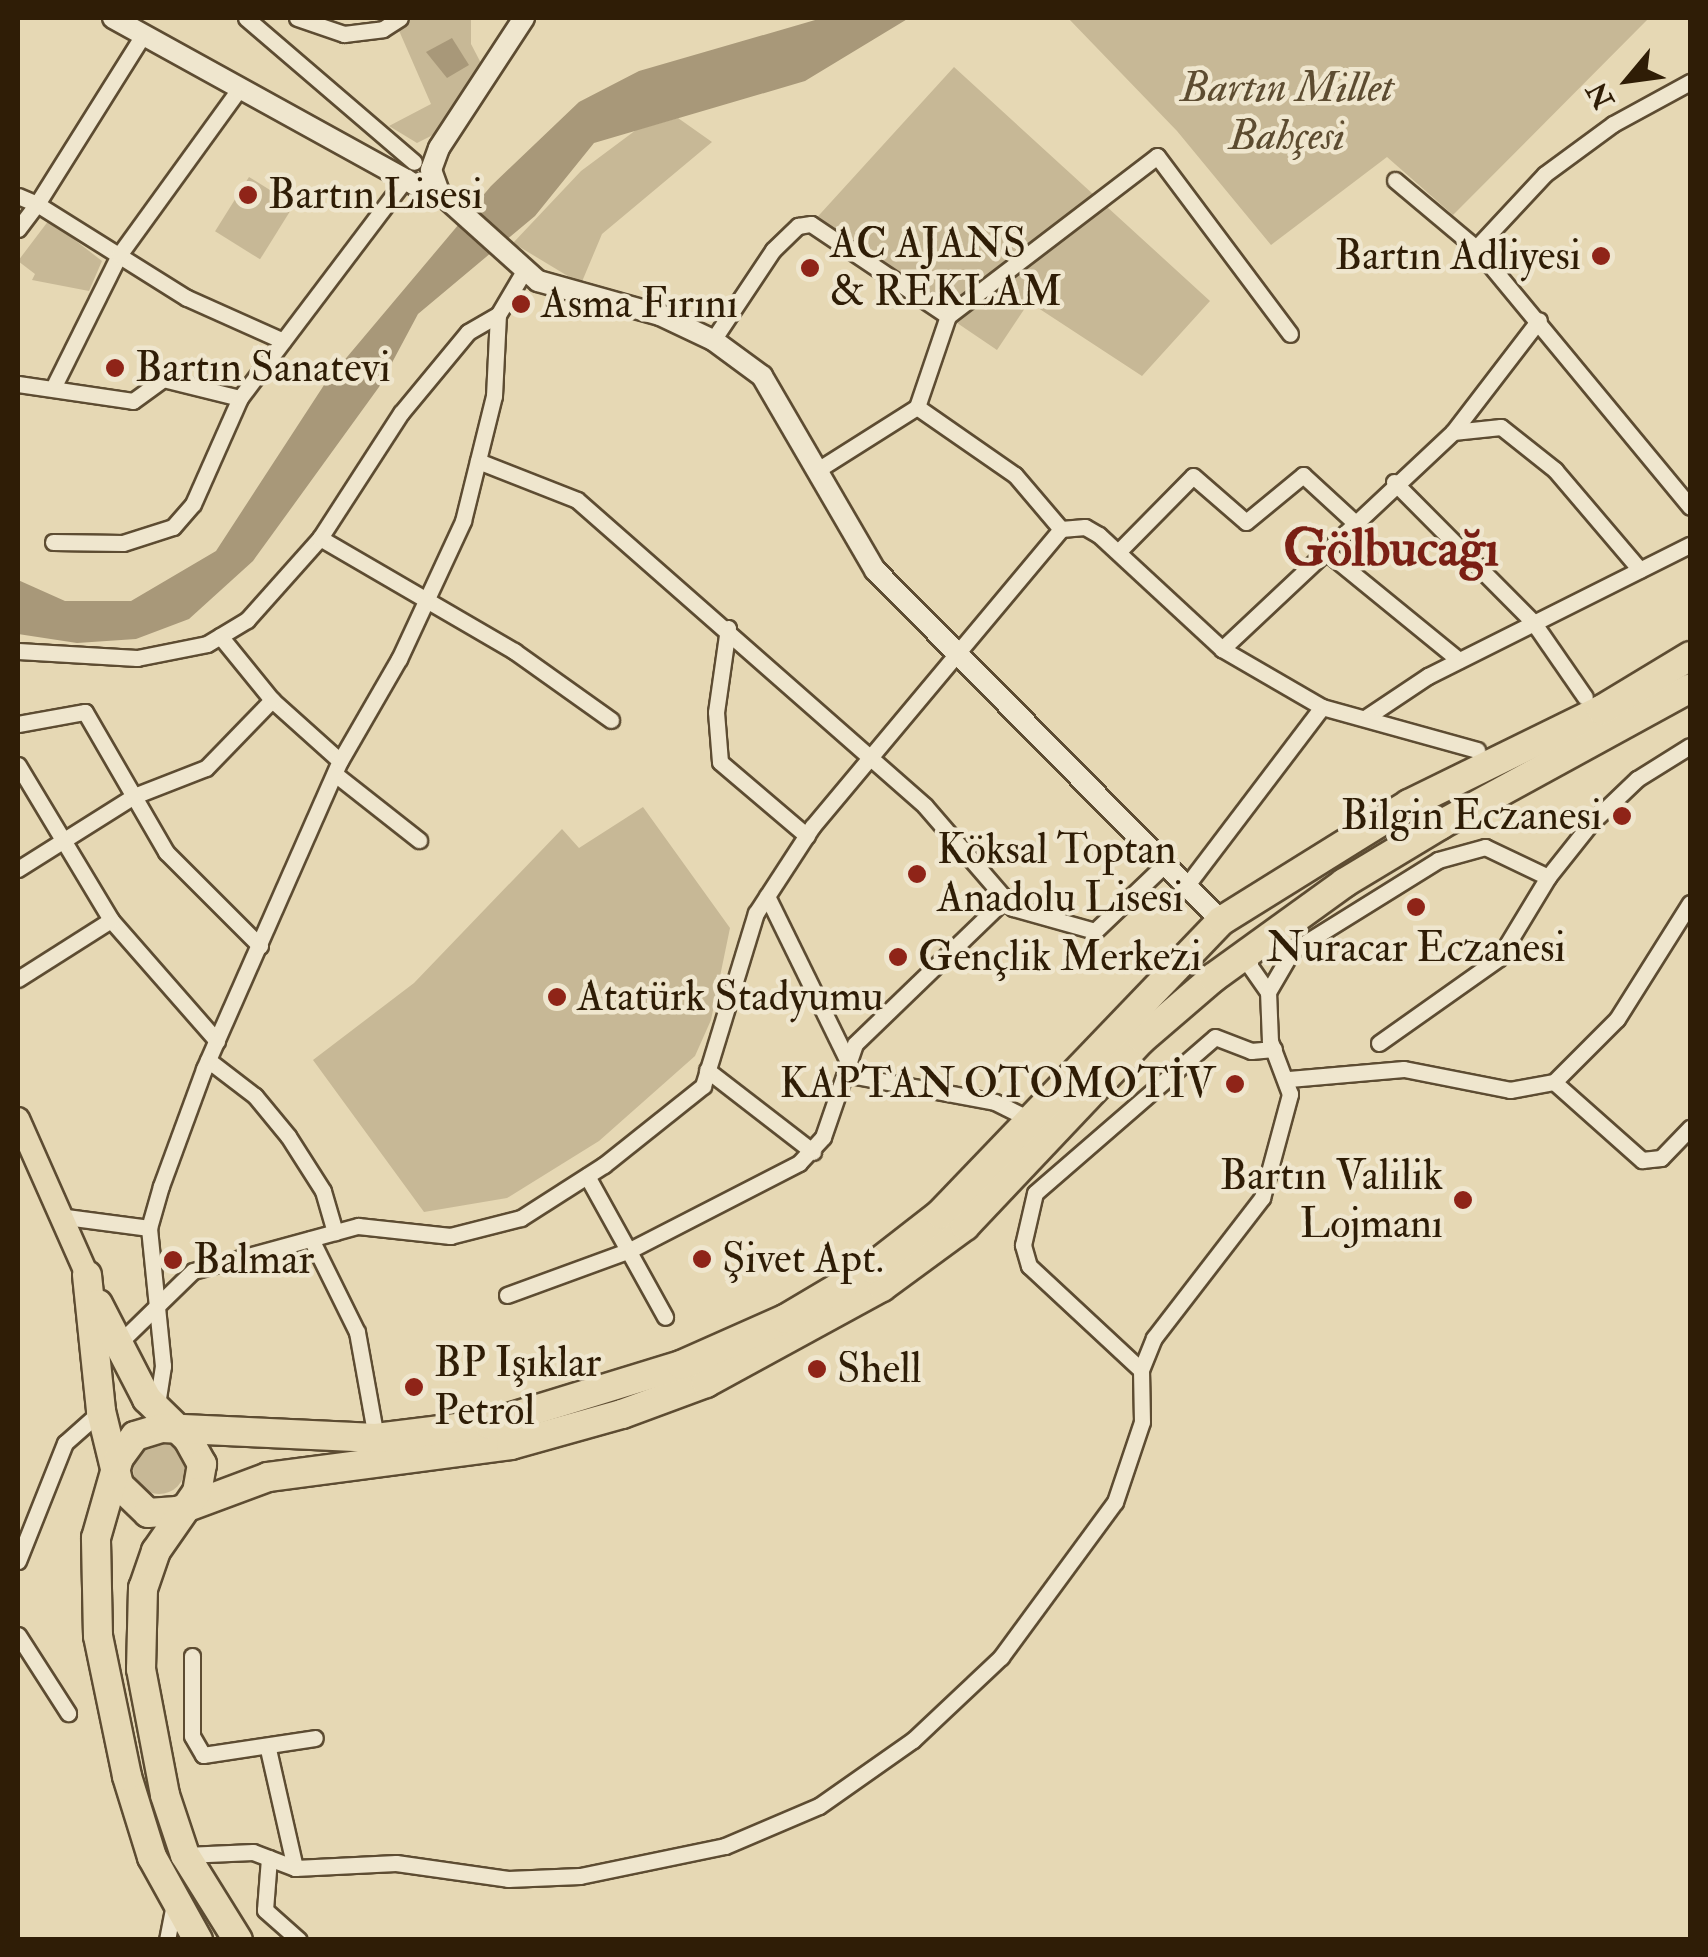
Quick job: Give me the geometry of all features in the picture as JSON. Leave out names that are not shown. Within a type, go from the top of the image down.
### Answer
[{"type":"highway","points":[[198,1940],[152,1857],[127,1776],[98,1636],[96,1538],[125,1445],[160,1424],[376,1438],[489,1424],[588,1398],[785,1319],[872,1268],[940,1214],[1221,920],[1410,804],[1601,710],[1690,656]]},
{"type":"highway","points":[[112,1338],[101,1410],[126,1498],[148,1513],[163,1514],[268,1476],[511,1445],[638,1408],[792,1340],[882,1287],[964,1226],[1142,1038],[1250,951],[1440,825],[1690,688]]},
{"type":"highway","points":[[1221,920],[1250,951]]},
{"type":"highway","points":[[86,1274],[112,1338],[160,1424],[202,1464],[189,1503],[156,1551],[139,1620],[148,1724],[186,1855],[238,1940]]},
{"type":"main road","points":[[113,18],[141,38],[418,177],[538,281],[660,315],[712,340],[762,376],[819,469],[830,500],[875,570],[1221,920]]},
{"type":"main road","points":[[418,177],[524,18]]},
{"type":"main road","points":[[18,1119],[66,1217],[86,1274]]},
{"type":"street","points":[[54,542],[123,543],[173,528],[193,504],[240,398],[418,177],[246,18]]},
{"type":"street","points":[[298,18],[344,34],[383,28],[400,18]]},
{"type":"street","points":[[18,229],[141,38]]},
{"type":"street","points":[[1476,248],[1545,174],[1613,124],[1690,82]]},
{"type":"street","points":[[55,384],[120,254],[240,89]]},
{"type":"street","points":[[819,469],[918,407],[948,316],[1157,156],[1290,334]]},
{"type":"street","points":[[1395,180],[1476,248],[1540,320],[1585,388],[1690,508]]},
{"type":"street","points":[[18,196],[120,254],[187,298],[284,342]]},
{"type":"street","points":[[712,340],[786,232],[812,224],[948,316]]},
{"type":"street","points":[[160,1424],[163,1366],[149,1228],[208,1060],[338,768],[463,521],[494,396],[498,316],[519,266]]},
{"type":"street","points":[[18,651],[138,658],[220,636],[247,620],[320,538],[401,413],[468,332],[498,316]]},
{"type":"street","points":[[1222,649],[1394,482],[1453,432],[1540,320]]},
{"type":"street","points":[[18,384],[55,384],[132,401],[163,379],[240,398]]},
{"type":"street","points":[[918,407],[1015,476],[1061,529]]},
{"type":"street","points":[[1453,432],[1501,428],[1556,470],[1640,570]]},
{"type":"street","points":[[478,461],[577,500],[728,628],[925,806],[1002,901],[1095,930],[1165,864]]},
{"type":"street","points":[[1119,550],[1193,476],[1246,522],[1303,475],[1353,522]]},
{"type":"street","points":[[1394,482],[1534,622],[1585,697]]},
{"type":"street","points":[[112,1338],[193,1272],[358,1226],[450,1236],[521,1218],[587,1176],[703,1086],[730,987],[767,896],[807,836],[961,656],[1061,529],[1085,527],[1119,550],[1172,608],[1222,649],[1322,706],[1477,750]]},
{"type":"street","points":[[320,538],[426,600],[612,720]]},
{"type":"street","points":[[1365,718],[1460,660],[1690,545]]},
{"type":"street","points":[[1324,550],[1460,660]]},
{"type":"street","points":[[728,628],[716,712],[720,762],[807,836]]},
{"type":"street","points":[[220,636],[272,700],[338,768],[419,840]]},
{"type":"street","points":[[18,869],[134,796],[206,768],[272,700]]},
{"type":"street","points":[[1187,886],[1322,706]]},
{"type":"street","points":[[18,724],[85,712],[166,852],[260,946]]},
{"type":"street","points":[[1379,1043],[1499,958],[1548,877],[1591,823],[1637,780],[1690,746]]},
{"type":"street","points":[[18,766],[61,844],[111,920],[217,1040]]},
{"type":"street","points":[[1268,992],[1292,951],[1438,860],[1484,847],[1548,877]]},
{"type":"street","points":[[767,896],[854,1076],[995,1102],[1033,1120]]},
{"type":"street","points":[[507,1294],[630,1250],[813,1152],[844,1062],[894,1004],[1002,901]]},
{"type":"street","points":[[1289,1079],[1404,1068],[1510,1090],[1554,1082],[1617,1019],[1690,902]]},
{"type":"street","points":[[18,978],[111,920]]},
{"type":"street","points":[[186,1855],[253,1852],[295,1868],[396,1863],[508,1879],[580,1876],[724,1846],[819,1806],[912,1740],[1001,1657],[1115,1502],[1142,1422],[1141,1370],[1154,1338],[1262,1198],[1289,1079],[1274,1049],[1268,992],[1250,966],[1250,951],[1292,951]]},
{"type":"street","points":[[1141,1370],[1029,1266],[1023,1245],[1035,1192],[1215,1037],[1251,1051],[1274,1049]]},
{"type":"street","points":[[208,1060],[256,1096],[288,1136],[323,1191],[335,1232]]},
{"type":"street","points":[[707,1070],[813,1152]]},
{"type":"street","points":[[1554,1082],[1642,1160],[1661,1158],[1690,1128]]},
{"type":"street","points":[[587,1176],[665,1317]]},
{"type":"street","points":[[66,1217],[149,1228]]},
{"type":"street","points":[[311,1238],[357,1332],[376,1438]]},
{"type":"street","points":[[18,1561],[65,1443],[101,1410]]},
{"type":"street","points":[[18,1639],[68,1713]]},
{"type":"street","points":[[192,1656],[192,1736],[203,1755],[315,1738]]},
{"type":"street","points":[[268,1748],[295,1868]]},
{"type":"street","points":[[269,1858],[265,1910],[299,1940]]},
{"type":"street","points":[[167,1940],[174,1901]]},
{"type":"green space","points":[[409,18],[471,18],[471,44],[483,67],[441,131],[417,143],[389,126],[431,104],[397,26]]},
{"type":"green space","name":"Bartın Millet Bahçesi","points":[[1068,18],[1649,18],[1453,215],[1387,157],[1271,245],[1177,131]]},
{"type":"green space","points":[[954,67],[1210,301],[1142,376],[1029,302],[997,350],[811,224]]},
{"type":"green space","points":[[678,118],[712,142],[602,234],[581,284],[513,243],[581,171],[636,130]]},
{"type":"green space","points":[[249,177],[294,205],[260,259],[215,231]]},
{"type":"green space","points":[[49,220],[102,261],[89,291],[32,280],[35,274],[18,261]]},
{"type":"green space","name":"Atatürk Stadyumu","points":[[643,807],[730,928],[711,1020],[695,1056],[599,1141],[507,1198],[424,1212],[313,1060],[414,983],[562,829],[579,848]]},
{"type":"green space","points":[[159,1442],[177,1450],[185,1468],[177,1486],[159,1494],[141,1486],[133,1468],[141,1450]]},
{"type":"shaded area","points":[[822,18],[909,18],[805,81],[594,143],[535,216],[418,314],[379,387],[253,561],[189,619],[136,639],[77,643],[18,634],[18,580],[65,601],[131,601],[216,551],[326,382],[491,186],[579,102],[639,71]]},
{"type":"shaded area","points":[[452,38],[469,65],[447,78],[426,52]]},
{"type":"place","name":"Bartın Lisesi","points":[[248,195]]},
{"type":"place","name":"Bartın Adliyesi","points":[[1601,256]]},
{"type":"place","name":"AC AJANS & REKLAM","points":[[810,268]]},
{"type":"place","name":"Asma Fırını","points":[[521,304]]},
{"type":"place","name":"Bartın Sanatevi","points":[[115,368]]},
{"type":"place","name":"Bilgin Eczanesi","points":[[1622,816]]},
{"type":"place","name":"Köksal Toptan Anadolu Lisesi","points":[[917,874]]},
{"type":"place","name":"Nuracar Eczanesi","points":[[1416,907]]},
{"type":"place","name":"Gençlik Merkezi","points":[[898,957]]},
{"type":"place","name":"Atatürk Stadyumu","points":[[557,997]]},
{"type":"place","name":"KAPTAN OTOMOTİV","points":[[1235,1084]]},
{"type":"place","name":"Bartın Valilik Lojmanı","points":[[1463,1200]]},
{"type":"place","name":"Şivet Apt.","points":[[702,1259]]},
{"type":"place","name":"Balmar","points":[[173,1260]]},
{"type":"place","name":"Shell","points":[[817,1369]]},
{"type":"place","name":"BP Işıklar Petrol","points":[[414,1387]]},
{"type":"district","name":"Gölbucağı","points":[[1391,549]]}]
